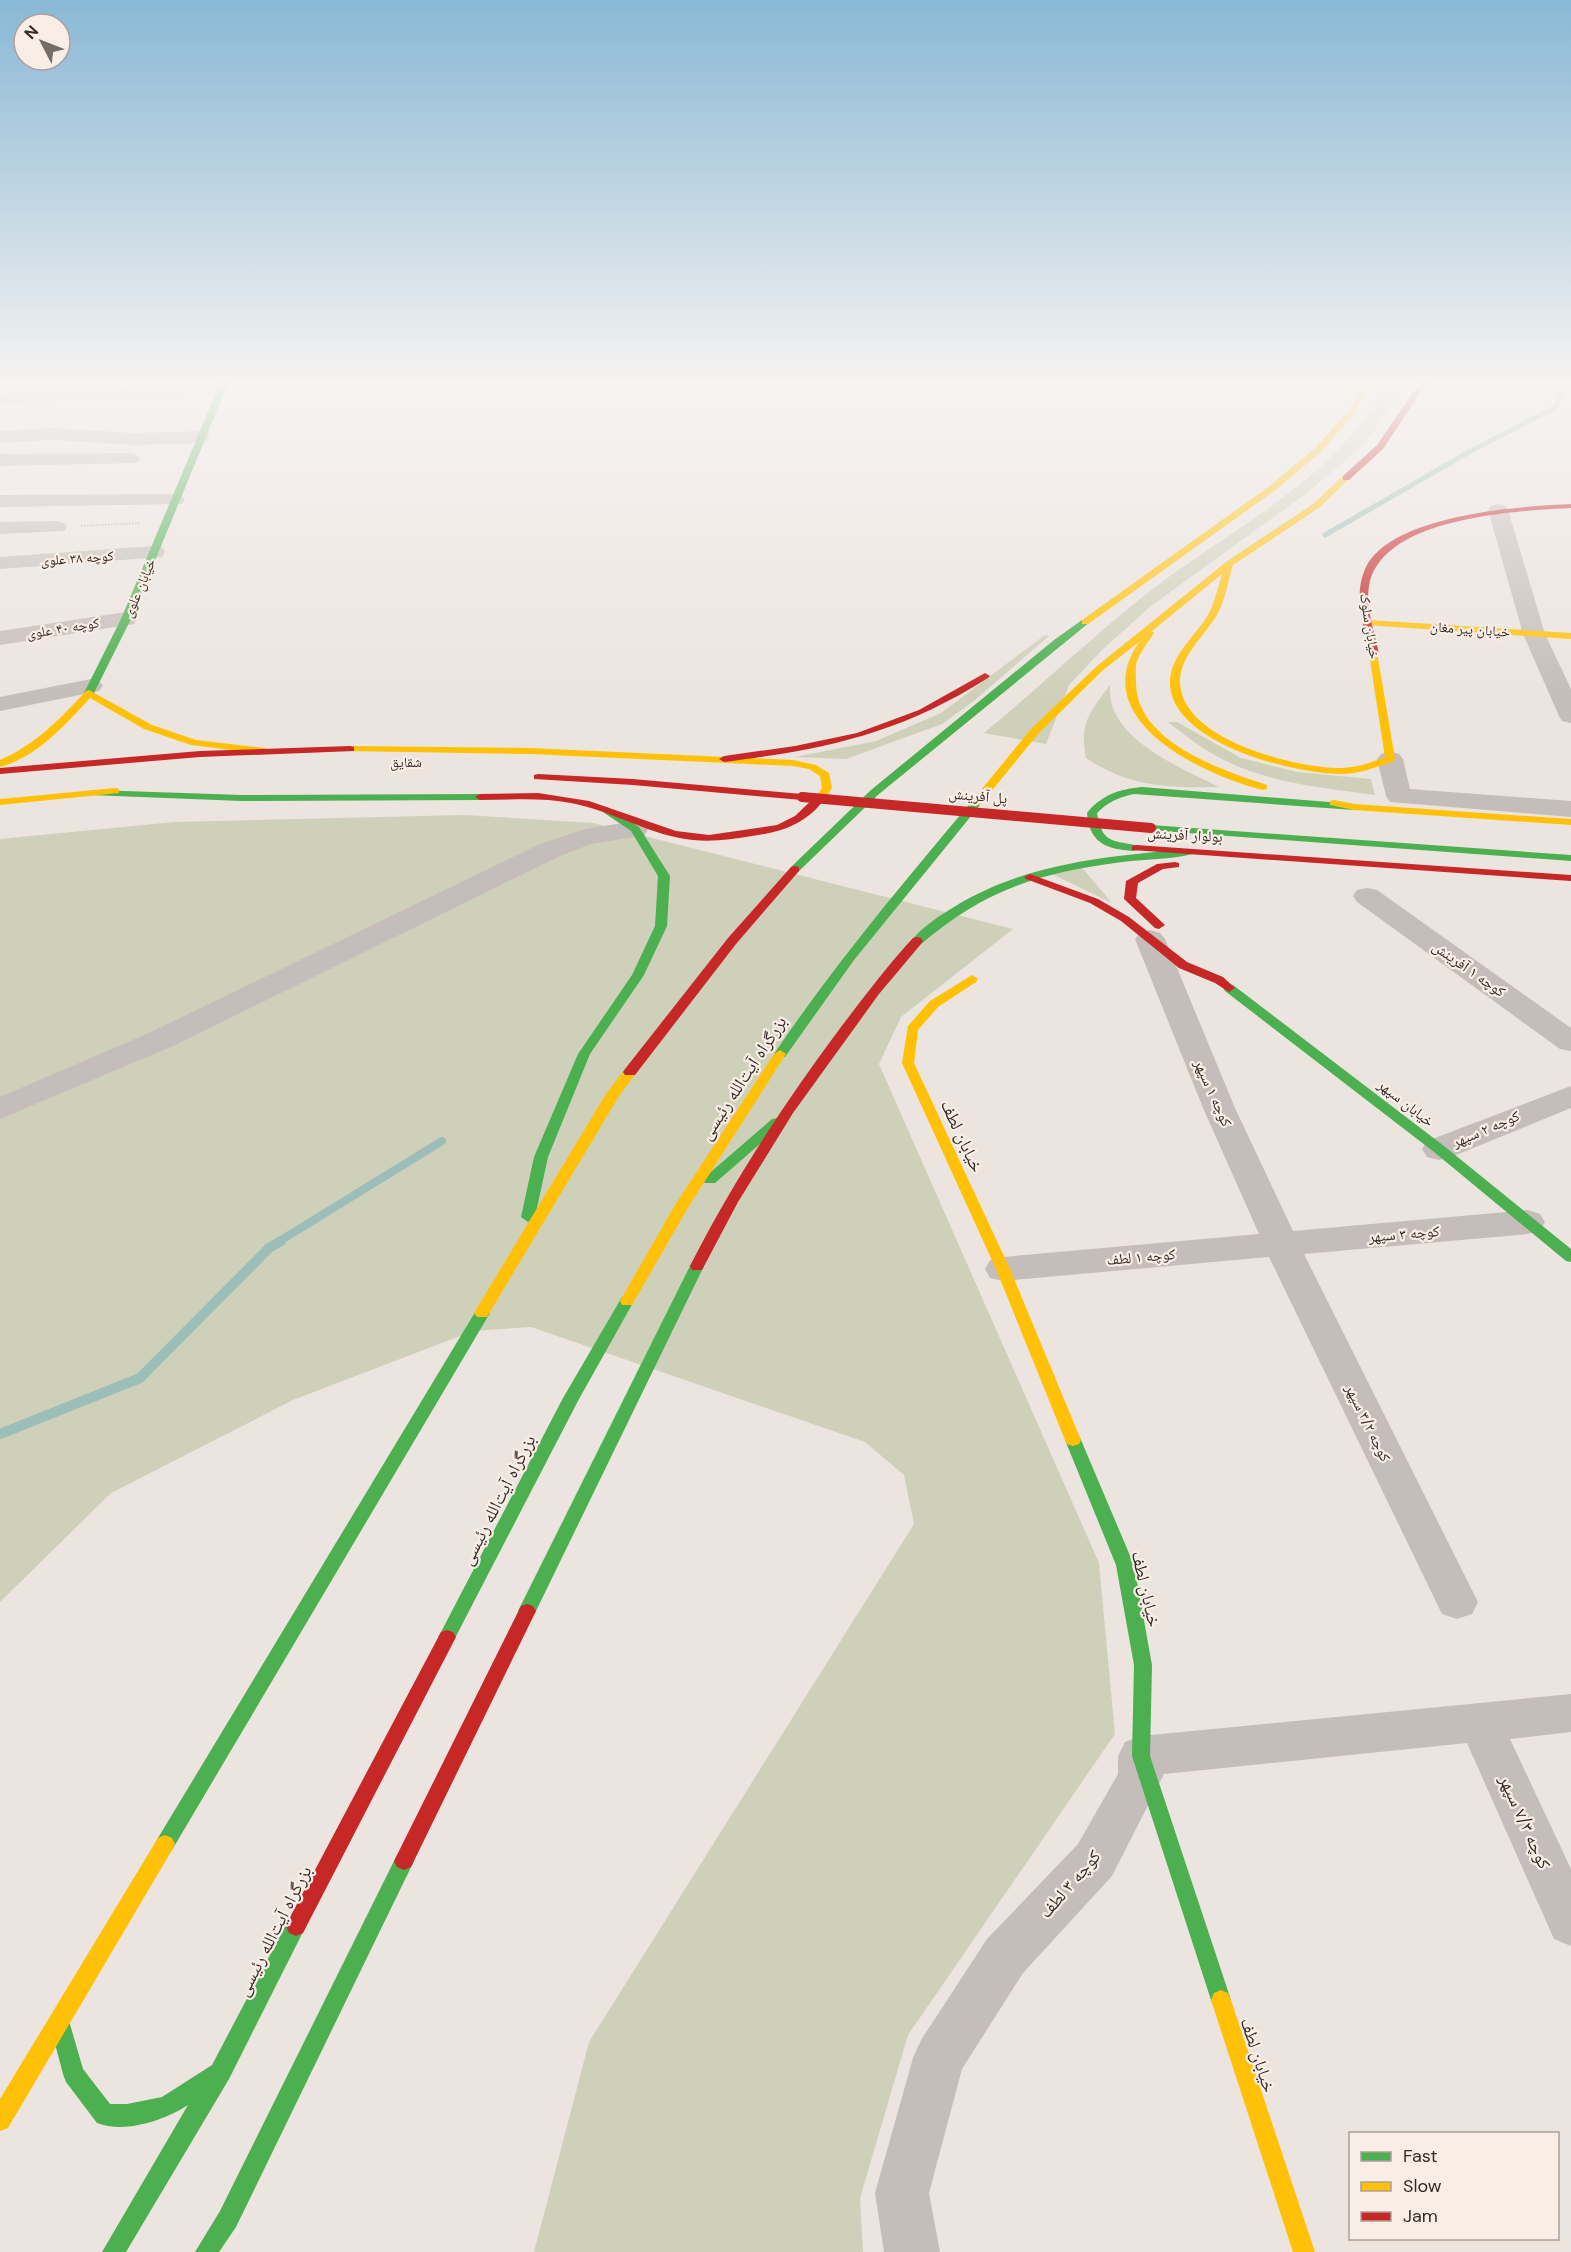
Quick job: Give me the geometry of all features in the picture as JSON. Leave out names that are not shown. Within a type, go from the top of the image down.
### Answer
[{"type":"main road","name":"خیابان علوی","points":[[0,764],[55,730],[90,689],[126,619],[175,500],[178,486]]},
{"type":"main road","points":[[0,2120],[523,1241],[613,1094],[725,950],[796,868],[875,792],[1057,642],[1275,486]]},
{"type":"main road","points":[[1337,486],[1316,506],[1229,564],[1160,618],[1131,664],[1130,689],[1139,714],[1176,750],[1229,776],[1299,796],[1354,807],[1571,822]]},
{"type":"main road","name":"خیابان سلوک","points":[[1390,759],[1364,586],[1375,557],[1409,534],[1498,510],[1571,506]]},
{"type":"main road","points":[[1229,564],[1214,611],[1182,662],[1175,681],[1177,698],[1189,713],[1202,727],[1274,761],[1338,771],[1364,769],[1390,759]]},
{"type":"main road","points":[[1078,610],[1148,578]]},
{"type":"main road","name":"بزرگراه آیت‌الله رئیسی","points":[[113,2252],[221,2071],[571,1398],[682,1205],[802,1021],[868,934],[1035,731],[1100,668],[1160,618]]},
{"type":"main road","name":"خیابان پیر مغان","points":[[1369,622],[1571,636]]},
{"type":"main road","points":[[718,759],[841,742],[891,728],[952,698],[999,664]]},
{"type":"main road","points":[[90,689],[148,727],[195,743],[267,751]]},
{"type":"main road","points":[[0,771],[92,762],[267,751],[470,750],[793,763],[812,767],[825,775],[827,788],[816,806],[800,819],[774,831],[708,838],[672,832],[573,800],[539,797],[242,798],[94,793]]},
{"type":"main road","name":"شقایق","points":[[0,780],[220,765],[536,761],[743,775]]},
{"type":"main road","name":"پل آفرینش","points":[[519,777],[633,782],[1151,828]]},
{"type":"main road","points":[[812,781],[835,783]]},
{"type":"main road","points":[[0,802],[233,783]]},
{"type":"main road","points":[[859,785],[905,790]]},
{"type":"main road","name":"بولوار آفرینش","points":[[1354,807],[1142,790],[1120,792],[1104,798],[1092,813],[1091,830],[1099,840],[1118,846],[1571,878]]},
{"type":"main road","name":"پل آفرینش","points":[[964,795],[999,798]]},
{"type":"main road","points":[[1081,805],[1116,808]]},
{"type":"main road","points":[[523,1241],[541,1157],[584,1054],[638,975],[661,926],[664,876],[635,829],[607,810]]},
{"type":"main road","name":"بولوار آفرینش","points":[[1151,828],[1571,858]]},
{"type":"main road","points":[[206,2252],[228,2219],[702,1256],[777,1122],[905,951],[958,906],[1014,882],[1089,863],[1189,852]]},
{"type":"main road","name":"خیابان سپهر","points":[[1272,857],[1161,866],[1132,881],[1130,899],[1183,965],[1219,980],[1439,1149],[1571,1257]]},
{"type":"main road","name":"خیابان سپهر","points":[[1030,878],[1094,901],[1159,935]]},
{"type":"main road","name":"خیابان سپهر","points":[[1203,957],[1219,980]]},
{"type":"main road","name":"خیابان لطف","points":[[972,979],[934,1004],[912,1029],[908,1063],[1003,1269],[1125,1565],[1143,1665],[1141,1756],[1304,2252]]},
{"type":"main road","points":[[682,1205],[777,1122]]},
{"type":"main road","points":[[60,2021],[74,2074],[105,2115],[127,2115],[166,2107],[221,2071]]},
{"type":"street","points":[[0,501],[175,500]]},
{"type":"street","points":[[1498,510],[1534,634],[1571,716]]},
{"type":"street","points":[[0,528],[57,527]]},
{"type":"street","name":"کوچه ۳۸ علوی","points":[[0,563],[154,552]]},
{"type":"street","name":"کوچه ۴۰ علوی","points":[[0,638],[126,619]]},
{"type":"street","points":[[0,704],[90,689]]},
{"type":"street","points":[[1390,759],[1399,796],[1571,809]]},
{"type":"street","points":[[0,1109],[162,1039],[550,850],[585,837],[635,829]]},
{"type":"street","name":"کوچه ۱ آفرینش","points":[[1367,896],[1571,1042]]},
{"type":"street","name":"کوچه ۱ سپهر","points":[[1159,935],[1174,1005],[1280,1245]]},
{"type":"street","name":"کوچه ۲ سپهر","points":[[1439,1149],[1571,1096]]},
{"type":"street","name":"کوچه ۳ سپهر","points":[[1280,1245],[1528,1222]]},
{"type":"street","name":"کوچه ۱ لطف","points":[[1003,1269],[1280,1245]]},
{"type":"street","name":"کوچه ۳/۲ سپهر","points":[[1280,1245],[1457,1602]]},
{"type":"street","points":[[1141,1756],[1571,1713]]},
{"type":"street","name":"کوچه ۷/۳ سپهر","points":[[1480,1722],[1571,1923]]},
{"type":"street","name":"کوچه ۳ لطف","points":[[912,2252],[902,2193],[939,2058],[1005,1956],[1095,1860],[1140,1776],[1141,1756]]},
{"type":"path","points":[[57,527],[166,522]]},
{"type":"green space","points":[[1297,486],[1315,486],[1151,606],[1103,649],[1069,685],[1046,744],[984,733],[1140,599]]},
{"type":"green space","points":[[1045,635],[1049,636],[975,700],[942,724],[846,759],[795,757],[876,741],[941,713]]},
{"type":"green space","points":[[1110,685],[1113,708],[1120,722],[1131,734],[1174,765],[1219,787],[1150,784],[1118,775],[1086,758],[1085,727],[1092,711]]},
{"type":"green space","points":[[1168,722],[1177,722],[1241,758],[1297,772],[1371,779],[1375,795],[1297,783],[1258,774],[1215,755]]},
{"type":"green space","points":[[465,815],[593,823],[1013,929],[901,1017],[879,1064],[1099,1563],[1115,1734],[908,2035],[860,2198],[863,2252],[534,2252],[589,2042],[914,1524],[904,1475],[865,1442],[531,1327],[473,1331],[293,1400],[111,1493],[0,1602],[0,839],[174,822]]},
{"type":"green space","points":[[1078,863],[1112,903],[1050,873]]},
{"type":"waterway","points":[[1325,535],[1410,486]]},
{"type":"waterway","points":[[278,1242],[442,1141]]},
{"type":"waterway","points":[[0,1434],[140,1378],[269,1248],[281,1241]]},
{"type":"traffic: fast","points":[[89,693],[126,619],[181,486]]},
{"type":"traffic: fast","points":[[875,792],[1057,642],[1085,622]]},
{"type":"traffic: fast","points":[[1136,848],[1118,846],[1104,841],[1099,837],[1093,823],[1092,813],[1097,807],[1108,799],[1127,792],[1142,790],[1354,807]]},
{"type":"traffic: fast","points":[[795,869],[875,792]]},
{"type":"traffic: fast","points":[[94,793],[242,798],[480,797]]},
{"type":"traffic: fast","points":[[780,1054],[850,957],[976,803]]},
{"type":"traffic: fast","points":[[541,1157],[584,1054],[638,975],[661,926],[664,876],[635,829],[607,810]]},
{"type":"traffic: fast","points":[[1151,828],[1571,858]]},
{"type":"traffic: fast","points":[[917,941],[946,917],[977,898],[1010,883],[1079,865],[1189,852]]},
{"type":"traffic: fast","points":[[1229,988],[1439,1149],[1571,1257]]},
{"type":"traffic: fast","points":[[710,1180],[777,1122]]},
{"type":"traffic: fast","points":[[528,1217],[541,1157]]},
{"type":"traffic: fast","points":[[527,1611],[697,1266]]},
{"type":"traffic: fast","points":[[447,1637],[571,1398],[627,1301]]},
{"type":"traffic: fast","points":[[165,1844],[482,1313]]},
{"type":"traffic: fast","points":[[1073,1440],[1125,1565],[1143,1665],[1141,1756],[1221,2000]]},
{"type":"traffic: fast","points":[[206,2252],[228,2219],[404,1861]]},
{"type":"traffic: fast","points":[[113,2252],[221,2071],[296,1926]]},
{"type":"traffic: fast","points":[[60,2021],[74,2074],[105,2115],[127,2115],[166,2107],[215,2075]]},
{"type":"traffic: slow","points":[[1085,622],[1275,486]]},
{"type":"traffic: slow","points":[[976,803],[1035,731],[1100,668],[1229,564],[1316,506],[1337,486]]},
{"type":"traffic: slow","points":[[1229,564],[1217,606],[1179,664],[1175,683],[1181,703],[1195,721],[1215,736],[1266,758],[1317,769],[1350,770],[1390,759],[1374,654]]},
{"type":"traffic: slow","points":[[1369,623],[1571,636]]},
{"type":"traffic: slow","points":[[1149,633],[1136,653],[1131,666],[1131,691],[1139,713],[1154,731],[1173,747],[1218,771],[1263,787]]},
{"type":"traffic: slow","points":[[0,764],[38,743],[59,725],[89,693],[148,727],[195,743],[265,751]]},
{"type":"traffic: slow","points":[[350,749],[530,751],[793,763],[812,767],[825,775],[827,788],[821,797]]},
{"type":"traffic: slow","points":[[0,802],[115,791]]},
{"type":"traffic: slow","points":[[1334,803],[1354,807],[1571,822]]},
{"type":"traffic: slow","points":[[972,979],[934,1004],[912,1029],[908,1063],[1003,1269],[1073,1440]]},
{"type":"traffic: slow","points":[[627,1301],[682,1205],[780,1054]]},
{"type":"traffic: slow","points":[[482,1313],[613,1094],[630,1072]]},
{"type":"traffic: slow","points":[[0,2120],[165,1844]]},
{"type":"traffic: slow","points":[[1221,2000],[1304,2252]]},
{"type":"traffic: jam","points":[[1374,654],[1363,593],[1372,564],[1387,548],[1409,535],[1464,518],[1522,509],[1571,506]]},
{"type":"traffic: jam","points":[[724,759],[828,743],[892,725],[954,696],[985,676]]},
{"type":"traffic: jam","points":[[0,771],[200,754],[350,749]]},
{"type":"traffic: jam","points":[[538,777],[633,782],[802,797]]},
{"type":"traffic: jam","points":[[480,797],[561,798],[606,809],[674,834],[709,838],[761,832],[781,827],[799,819],[815,806],[821,797]]},
{"type":"traffic: jam","points":[[802,797],[1151,828]]},
{"type":"traffic: jam","points":[[1136,848],[1571,878]]},
{"type":"traffic: jam","points":[[1159,925],[1130,899],[1132,881],[1161,866],[1175,865]]},
{"type":"traffic: jam","points":[[630,1072],[732,941],[795,869]]},
{"type":"traffic: jam","points":[[1030,877],[1094,901],[1125,919],[1183,965],[1219,980],[1229,988]]},
{"type":"traffic: jam","points":[[697,1266],[749,1171],[788,1111],[875,991],[917,941]]},
{"type":"traffic: jam","points":[[404,1861],[527,1611]]},
{"type":"traffic: jam","points":[[296,1926],[447,1637]]}]
